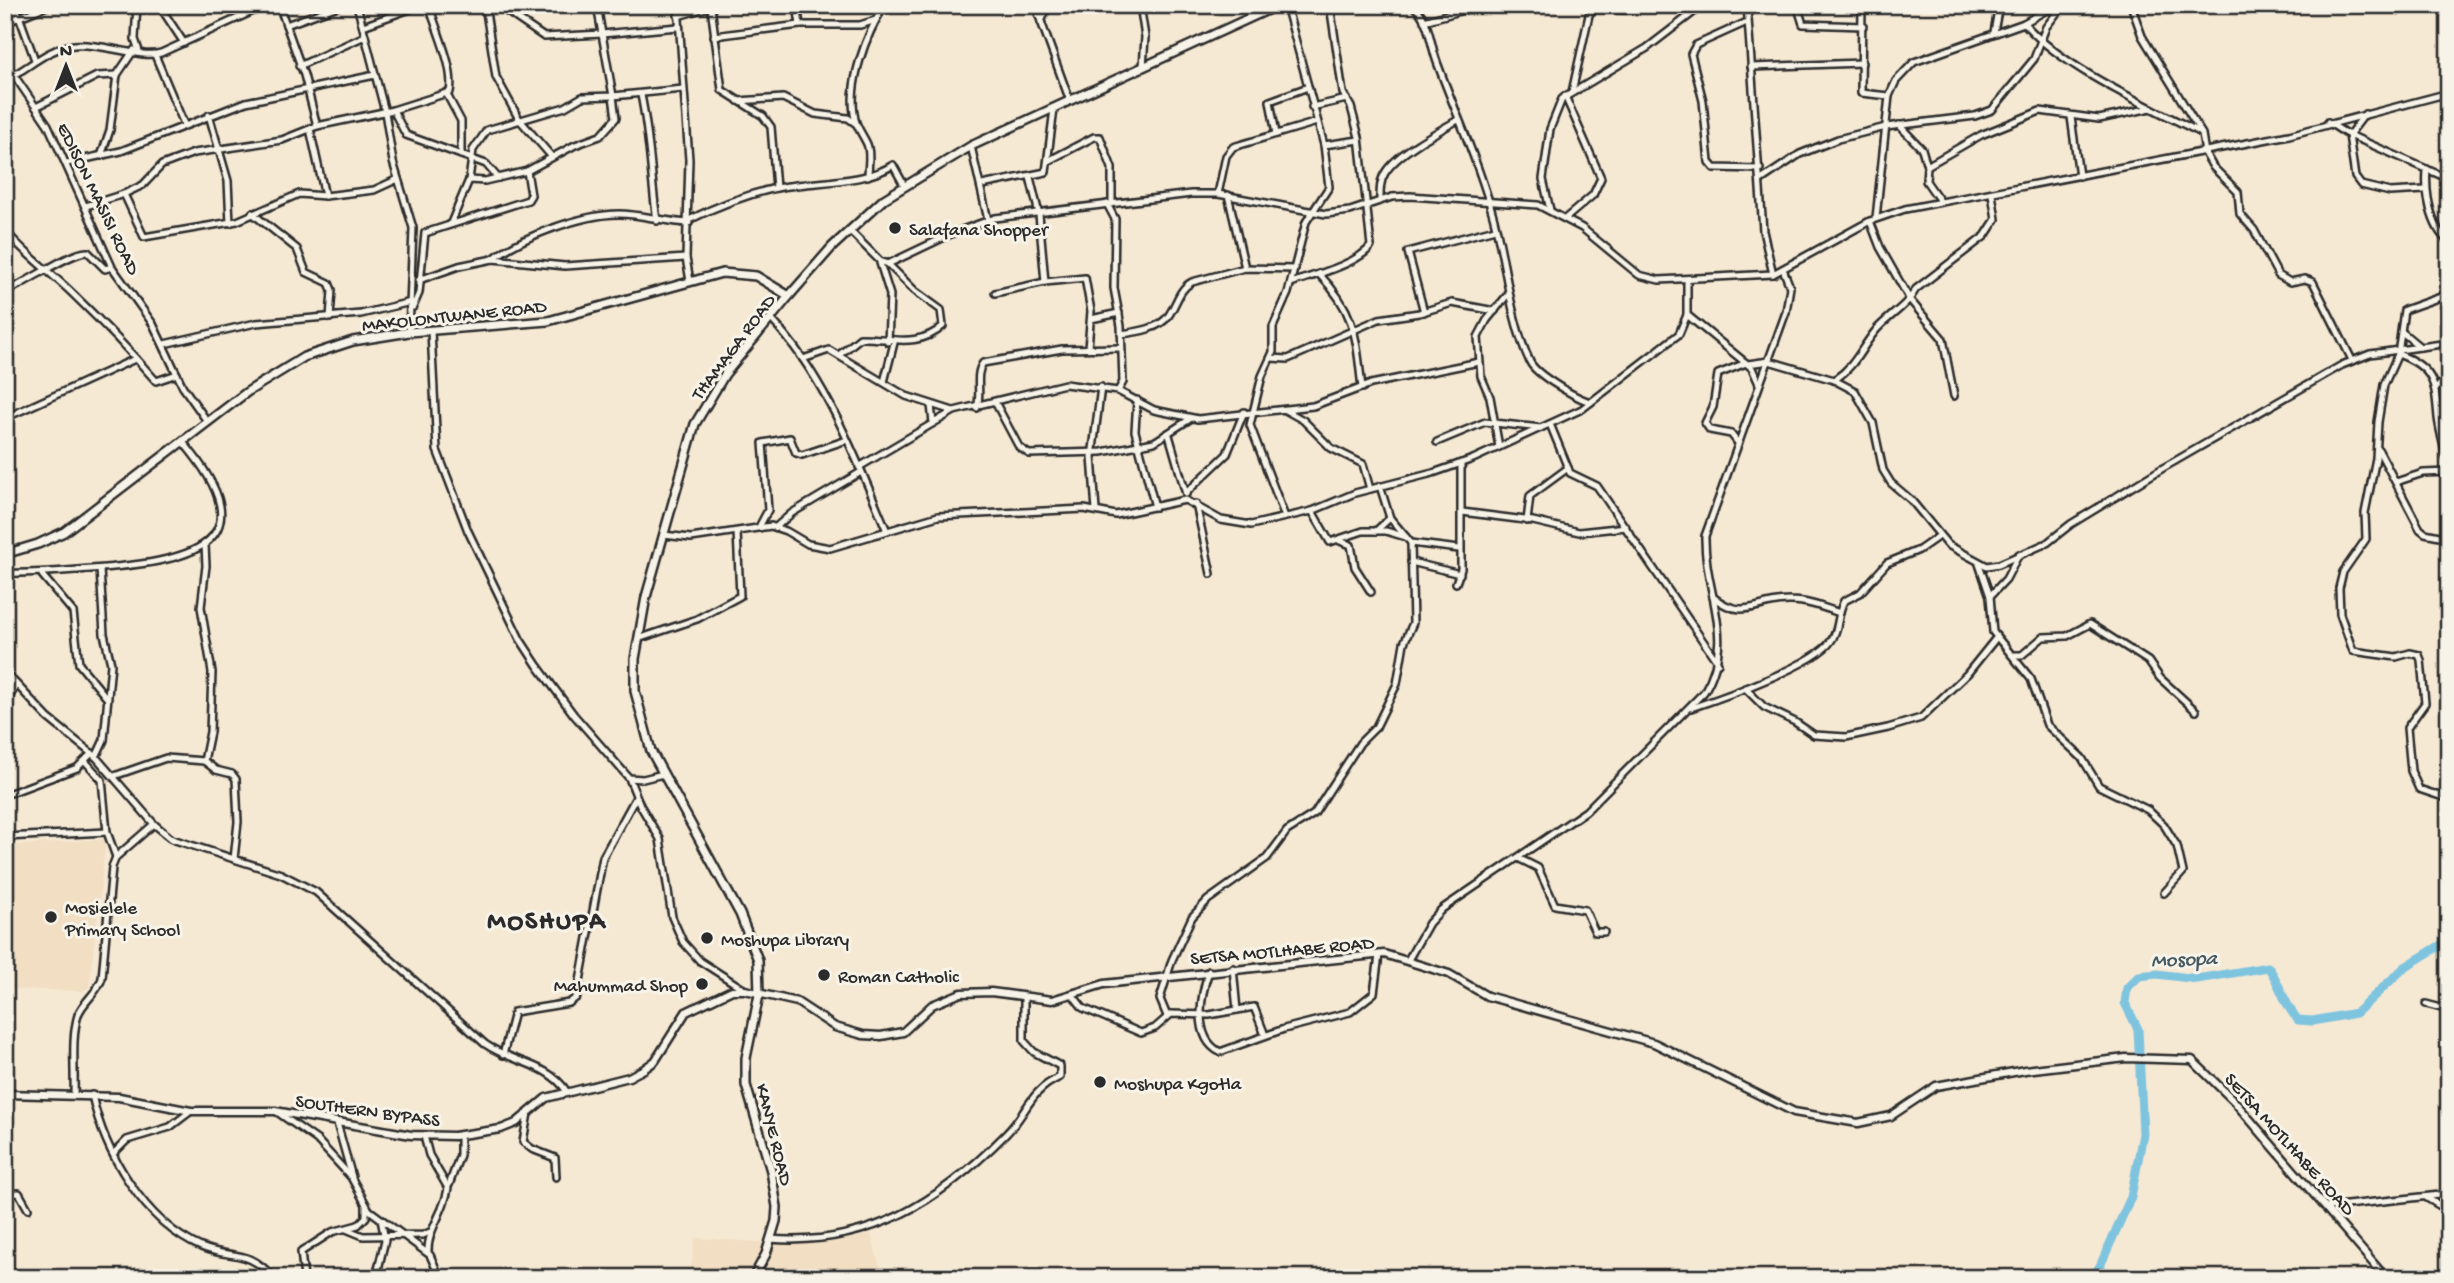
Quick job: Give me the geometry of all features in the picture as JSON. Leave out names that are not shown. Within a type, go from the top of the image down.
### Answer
[{"type":"main road","name":"THAMAGA ROAD","points":[[759,995],[758,960],[740,915],[663,774],[637,708],[634,673],[637,639],[663,534],[695,424],[725,374],[789,296],[849,230],[904,186],[971,146],[1278,5]]},
{"type":"main road","name":"MAKOLONTWANE ROAD","points":[[5,554],[38,544],[64,532],[207,421],[277,372],[304,357],[353,341],[409,332],[548,321],[722,273],[743,273],[767,281],[789,296]]},
{"type":"main road","name":"KANYE ROAD","points":[[753,1278],[776,1221],[776,1193],[746,1085],[746,1058],[759,995]]},
{"type":"street","points":[[15,5],[35,60]]},
{"type":"street","points":[[5,23],[49,5]]},
{"type":"street","points":[[101,156],[110,130],[117,75],[137,51],[136,5]]},
{"type":"street","points":[[159,5],[184,43]]},
{"type":"street","points":[[5,80],[35,60],[73,45],[155,55],[267,5]]},
{"type":"street","points":[[279,5],[307,87],[325,196]]},
{"type":"street","points":[[286,25],[341,5]]},
{"type":"street","points":[[357,5],[412,228],[409,332]]},
{"type":"street","points":[[363,26],[421,5]]},
{"type":"street","points":[[86,206],[143,185],[162,165],[194,153],[270,142],[313,128],[393,110],[446,93],[451,90],[451,68],[429,5]]},
{"type":"street","points":[[485,5],[496,77],[519,119],[552,157]]},
{"type":"street","points":[[497,5],[544,37],[678,27]]},
{"type":"street","points":[[469,180],[485,181],[527,172],[552,157],[600,136],[616,118],[597,5]]},
{"type":"street","points":[[678,5],[689,160],[687,258],[690,281]]},
{"type":"street","points":[[797,5],[800,25]]},
{"type":"street","points":[[855,123],[854,85],[876,20],[885,5]]},
{"type":"street","points":[[1035,5],[1070,101]]},
{"type":"street","points":[[1041,22],[1048,5]]},
{"type":"street","points":[[1140,5],[1145,37],[1143,67]]},
{"type":"street","points":[[1284,517],[1250,433],[1262,376],[1271,358],[1273,327],[1291,282],[1311,211],[1329,190],[1324,145],[1286,5]]},
{"type":"street","points":[[1291,282],[1319,274],[1370,248],[1359,140],[1343,93],[1334,48],[1330,5]]},
{"type":"street","points":[[1411,5],[1419,9],[1424,20],[1458,120],[1473,152],[1489,200],[1516,324],[1531,365],[1573,396],[1591,402]]},
{"type":"street","points":[[1424,20],[1482,5]]},
{"type":"street","points":[[1572,92],[1594,7],[1625,10],[1638,5]]},
{"type":"street","points":[[1550,210],[1543,183],[1544,167],[1550,129],[1565,96],[1647,48],[1703,5]]},
{"type":"street","points":[[1747,5],[1763,234],[1773,274]]},
{"type":"street","points":[[1797,5],[1803,24],[1863,26]]},
{"type":"street","points":[[1862,5],[1862,95],[1889,96]]},
{"type":"street","points":[[1994,32],[1999,5]]},
{"type":"street","points":[[1954,396],[1946,346],[1936,328],[1910,300],[1880,247],[1873,219],[1889,96],[1896,81],[1914,62],[2024,23],[2055,5]]},
{"type":"street","points":[[1761,180],[1800,154],[1886,127],[1975,116],[1992,110],[2034,59],[2046,27],[2063,5]]},
{"type":"street","points":[[2130,5],[2142,36],[2202,134],[2205,153],[2213,167],[2238,192],[2240,214],[2254,230],[2278,275],[2290,282],[2305,279],[2313,282],[2352,360]]},
{"type":"street","points":[[678,16],[713,6],[714,36],[722,90],[762,116],[771,127],[776,188]]},
{"type":"street","points":[[714,36],[800,25],[860,25],[876,20]]},
{"type":"street","points":[[1747,22],[1696,45],[1691,54],[1703,101],[1709,162],[1714,168],[1760,169]]},
{"type":"street","points":[[2024,23],[2040,42],[2151,108],[2202,134]]},
{"type":"street","points":[[299,66],[365,36]]},
{"type":"street","points":[[155,55],[184,124]]},
{"type":"street","name":"EDISON MASISI ROAD","points":[[5,62],[36,107],[67,163],[112,267],[164,344],[177,374],[207,421]]},
{"type":"street","points":[[1751,67],[1862,63]]},
{"type":"street","points":[[36,107],[97,76],[117,75]]},
{"type":"street","points":[[67,163],[101,156],[246,102],[307,87],[375,75]]},
{"type":"street","points":[[1276,134],[1269,101],[1308,87]]},
{"type":"street","points":[[452,223],[469,180],[472,158],[485,132],[519,119],[565,107],[588,96],[683,89]]},
{"type":"street","points":[[446,93],[461,121],[461,155]]},
{"type":"street","points":[[888,264],[988,220],[1109,204],[1218,194],[1333,214],[1380,200],[1410,196],[1529,203],[1550,210],[1566,218],[1639,275],[1652,279],[1687,280],[1773,274],[1873,219],[1940,201],[1992,194],[2205,153],[2289,135],[2328,122],[2449,93]]},
{"type":"street","points":[[641,94],[652,152],[649,164],[657,221]]},
{"type":"street","points":[[1565,96],[1601,178],[1593,195],[1566,218]]},
{"type":"street","points":[[736,101],[783,98],[815,114],[848,118],[855,123],[868,146],[868,176]]},
{"type":"street","points":[[1312,107],[1347,99]]},
{"type":"street","points":[[1927,166],[1981,135],[2040,111],[2099,119],[2151,108]]},
{"type":"street","points":[[982,185],[1045,172],[1054,109]]},
{"type":"street","points":[[393,110],[406,135],[486,164],[498,178]]},
{"type":"street","points":[[2366,113],[2349,135],[2355,177],[2361,185],[2390,192],[2426,190]]},
{"type":"street","points":[[209,115],[221,150],[232,213],[230,223]]},
{"type":"street","points":[[2071,117],[2079,176]]},
{"type":"street","points":[[1380,200],[1381,183],[1387,169],[1425,139],[1458,120]]},
{"type":"street","points":[[1218,194],[1229,151],[1242,143],[1317,122]]},
{"type":"street","points":[[2328,122],[2349,135],[2449,179]]},
{"type":"street","points":[[1899,125],[1919,144],[1927,166],[1926,181],[1940,201]]},
{"type":"street","points":[[1048,161],[1094,137],[1100,137],[1112,165],[1109,204],[1115,219],[1114,279],[1121,334],[1123,382],[1118,391]]},
{"type":"street","points":[[1324,145],[1359,140]]},
{"type":"street","points":[[971,146],[988,220]]},
{"type":"street","points":[[493,259],[504,250],[537,234],[608,214],[636,215],[657,221],[689,221],[743,197],[776,188],[868,176],[893,165],[904,186]]},
{"type":"street","points":[[2427,169],[2426,190],[2434,216],[2449,242]]},
{"type":"street","points":[[411,310],[417,300],[425,233],[528,200],[531,195],[527,172]]},
{"type":"street","points":[[1030,177],[1039,214],[1045,282]]},
{"type":"street","points":[[124,194],[144,237],[230,223],[299,194],[325,196],[377,189],[398,179]]},
{"type":"street","points":[[1834,380],[1853,367],[1878,328],[1910,300],[1916,289],[1985,236],[1996,219],[1992,194]]},
{"type":"street","points":[[1228,195],[1245,268]]},
{"type":"street","points":[[252,213],[297,249],[306,272],[329,282],[332,290],[330,318]]},
{"type":"street","points":[[1424,312],[1408,251],[1495,229]]},
{"type":"street","points":[[5,230],[107,327],[156,381],[177,374]]},
{"type":"street","points":[[839,355],[860,338],[891,342],[936,332],[944,320],[941,310],[915,291],[888,264],[880,261],[849,230]]},
{"type":"street","points":[[5,292],[47,272],[73,253],[82,251],[94,255],[105,269],[112,267]]},
{"type":"street","points":[[419,280],[459,266],[493,259],[565,265],[687,258]]},
{"type":"street","points":[[880,261],[890,295],[891,342],[884,382]]},
{"type":"street","points":[[1121,334],[1144,330],[1162,322],[1188,284],[1245,268],[1295,269]]},
{"type":"street","points":[[1408,960],[1429,923],[1442,909],[1586,811],[1704,692],[1718,663],[1721,647],[1705,560],[1705,536],[1789,299],[1789,284],[1783,269]]},
{"type":"street","points":[[1319,274],[1345,303],[1354,328],[1362,387]]},
{"type":"street","points":[[995,293],[1045,282],[1085,278],[1091,319],[1088,348]]},
{"type":"street","points":[[663,534],[691,538],[759,527],[776,527],[819,548],[844,545],[938,516],[1097,510],[1116,515],[1175,500],[1188,501],[1221,520],[1243,525],[1312,511],[1370,489],[1461,463],[1542,428],[1591,402],[1610,384],[1640,367],[1679,334],[1687,315],[1687,280]]},
{"type":"street","points":[[1499,447],[1490,397],[1482,381],[1478,337],[1510,292]]},
{"type":"street","points":[[2449,294],[2407,307],[2403,314],[2398,352],[2384,385],[2377,446],[2365,507],[2366,539],[2343,572],[2340,614],[2353,651],[2396,657],[2410,653],[2418,655],[2421,660],[2425,704],[2407,728],[2411,771],[2419,789],[2449,799]]},
{"type":"street","points":[[164,344],[291,317],[330,318],[411,302]]},
{"type":"street","points":[[1271,358],[1288,359],[1379,319],[1424,312],[1456,303],[1495,311]]},
{"type":"street","points":[[1091,319],[1119,313]]},
{"type":"street","points":[[1687,315],[1747,364],[1760,384]]},
{"type":"street","points":[[771,319],[803,359],[847,440],[887,531]]},
{"type":"street","points":[[431,331],[437,450],[468,531],[532,658],[574,715],[629,778],[636,797],[660,839],[672,917],[683,942],[706,965],[745,990],[759,995]]},
{"type":"street","points":[[2402,332],[2420,347]]},
{"type":"street","points":[[1738,443],[1731,434],[1710,430],[1705,423],[1713,407],[1718,374],[1747,364],[1769,361],[1834,380],[1859,396],[1873,423],[1886,477],[1911,500],[1939,536],[1979,564],[1993,566],[2047,543],[2071,524],[2163,468],[2352,360],[2449,343]]},
{"type":"street","points":[[976,408],[981,393],[979,370],[983,363],[1088,348],[1121,348]]},
{"type":"street","points":[[803,359],[826,349],[906,396],[954,411]]},
{"type":"street","points":[[2398,352],[2424,369],[2437,388],[2439,422],[2449,466]]},
{"type":"street","points":[[5,418],[135,359]]},
{"type":"street","points":[[776,527],[792,513],[954,411],[976,408],[1065,384],[1118,391],[1154,410],[1190,419],[1284,410],[1322,403],[1362,387],[1479,362]]},
{"type":"street","points":[[2437,388],[2449,375]]},
{"type":"street","points":[[1097,510],[1093,452],[1101,387]]},
{"type":"street","points":[[1136,400],[1134,421],[1138,445],[1155,507]]},
{"type":"street","points":[[995,402],[1025,453],[1042,455],[1093,452],[1138,445],[1169,435],[1190,419]]},
{"type":"street","points":[[931,405],[933,423]]},
{"type":"street","points":[[1284,410],[1303,420],[1331,449],[1363,464],[1370,489]]},
{"type":"street","points":[[1186,493],[1227,454],[1244,412]]},
{"type":"street","points":[[1437,442],[1476,424],[1493,422],[1542,428]]},
{"type":"street","points":[[1550,424],[1568,468],[1574,476],[1597,486],[1718,663]]},
{"type":"street","points":[[1169,435],[1188,501]]},
{"type":"street","points":[[759,527],[768,510],[763,443],[790,438],[796,453],[802,455],[831,448],[847,440]]},
{"type":"street","points":[[5,573],[42,575],[169,560],[205,545],[216,529],[221,506],[206,470],[182,441]]},
{"type":"street","points":[[2377,446],[2422,532],[2449,538]]},
{"type":"street","points":[[1456,583],[1460,574],[1458,549],[1462,512],[1461,463]]},
{"type":"street","points":[[1527,521],[1530,496],[1568,468]]},
{"type":"street","points":[[2396,482],[2423,473],[2449,472]]},
{"type":"street","points":[[1167,1016],[1160,1003],[1166,976],[1197,910],[1268,858],[1287,831],[1314,814],[1360,743],[1376,727],[1397,684],[1404,643],[1413,623],[1411,543],[1390,518],[1380,486]]},
{"type":"street","points":[[1196,504],[1211,574]]},
{"type":"street","points":[[1312,511],[1327,540],[1351,545],[1355,567],[1371,592]]},
{"type":"street","points":[[1462,512],[1580,532],[1626,527]]},
{"type":"street","points":[[1376,531],[1390,518]]},
{"type":"street","points":[[1340,541],[1356,532],[1376,531],[1406,537]]},
{"type":"street","points":[[637,639],[697,619],[740,596],[737,532]]},
{"type":"street","points":[[1688,709],[1745,688],[1820,652],[1833,639],[1844,601],[1860,593],[1887,563],[1919,550],[1939,536]]},
{"type":"street","points":[[1411,543],[1458,549]]},
{"type":"street","points":[[204,761],[210,732],[212,672],[201,607],[206,566],[205,545]]},
{"type":"street","points":[[1990,596],[2006,579],[2019,554]]},
{"type":"street","points":[[1411,562],[1460,574]]},
{"type":"street","points":[[1979,564],[1990,596],[1991,620],[1996,638],[2031,679],[2045,721],[2055,734],[2082,758],[2099,786],[2148,810],[2177,846],[2183,872],[2164,893]]},
{"type":"street","points":[[5,795],[62,775],[94,755],[104,740],[111,664],[104,634],[100,569]]},
{"type":"street","points":[[42,575],[73,612],[79,664],[106,697]]},
{"type":"street","points":[[1713,597],[1734,610],[1748,610],[1767,603],[1795,601],[1840,613]]},
{"type":"street","points":[[2013,655],[2022,655],[2043,637],[2067,636],[2090,624],[2148,661],[2160,678],[2196,711]]},
{"type":"street","points":[[1745,688],[1764,708],[1795,722],[1814,735],[1846,737],[1897,727],[1926,714],[1968,674],[1996,638]]},
{"type":"street","points":[[5,672],[48,718],[94,755],[154,824],[172,839],[289,877],[316,892],[407,971],[477,1037],[503,1055],[554,1074],[567,1092]]},
{"type":"street","points":[[5,705],[16,685]]},
{"type":"street","points":[[114,776],[166,758],[204,761],[216,770],[232,774],[236,779],[238,822],[234,859]]},
{"type":"street","points":[[85,761],[102,780],[107,832],[116,858]]},
{"type":"street","points":[[629,778],[643,779],[663,774]]},
{"type":"street","points":[[503,1055],[514,1012],[569,1003],[578,997],[603,857],[636,797]]},
{"type":"street","points":[[74,1094],[76,1023],[81,1009],[97,991],[102,978],[110,877],[116,858],[154,824]]},
{"type":"street","points":[[5,837],[107,832]]},
{"type":"street","points":[[1518,858],[1540,871],[1555,905],[1585,910],[1595,932],[1604,932]]},
{"type":"street","points":[[1209,971],[1200,1003],[1205,1035],[1212,1047],[1220,1052],[1265,1035],[1350,1012],[1374,993],[1379,955]]},
{"type":"street","name":"SETSA MOTLHABE ROAD","points":[[759,995],[797,1002],[850,1032],[881,1036],[903,1032],[932,1005],[961,993],[991,992],[1052,1000],[1104,984],[1233,968],[1379,955],[1408,960],[1449,974],[1487,996],[1654,1043],[1794,1112],[1858,1123],[1891,1116],[1936,1086],[2025,1070],[2126,1058],[2183,1058],[2200,1066],[2328,1208],[2386,1278]]},
{"type":"street","points":[[1233,968],[1237,1010]]},
{"type":"street","name":"SOUTHERN BYPASS","points":[[5,1094],[92,1095],[191,1111],[275,1111],[424,1136],[460,1135],[501,1129],[528,1113],[546,1098],[620,1079],[644,1069],[655,1060],[686,1012],[732,990],[745,990]]},
{"type":"street","points":[[1072,994],[1083,1008],[1135,1031],[1148,1032],[1167,1016],[1175,1013],[1202,1016],[1255,1008],[1265,1035]]},
{"type":"street","points":[[770,1239],[824,1237],[876,1226],[901,1216],[949,1184],[1007,1133],[1029,1099],[1061,1074],[1060,1066],[1034,1052],[1024,1041],[1024,997]]},
{"type":"street","points":[[2426,1004],[2449,1010]]},
{"type":"street","points":[[92,1095],[106,1142],[115,1152],[136,1194],[163,1222],[205,1248],[251,1258],[274,1278]]},
{"type":"street","points":[[115,1152],[127,1140],[170,1127],[191,1111]]},
{"type":"street","points":[[275,1111],[309,1133],[353,1180]]},
{"type":"street","points":[[528,1113],[523,1142],[525,1146],[555,1158],[556,1177]]},
{"type":"street","points":[[337,1123],[353,1180],[366,1206],[398,1234],[428,1253]]},
{"type":"street","points":[[440,1278],[428,1253],[430,1232],[443,1207],[460,1155],[460,1135]]},
{"type":"street","points":[[424,1136],[429,1155],[448,1188]]},
{"type":"street","points":[[5,1194],[19,1193],[28,1209]]},
{"type":"street","points":[[2328,1208],[2449,1194]]},
{"type":"street","points":[[2427,1198],[2449,1212]]},
{"type":"street","points":[[304,1278],[301,1252],[325,1236],[364,1219],[366,1206]]},
{"type":"street","points":[[376,1278],[384,1234],[380,1219]]},
{"type":"street","points":[[346,1229],[363,1236],[423,1235],[430,1232]]},
{"type":"shaded area","name":"Mosielele Primary School","points":[[106,839],[89,988],[82,991],[5,989],[5,846]]},
{"type":"shaded area","points":[[871,1234],[883,1278],[690,1278],[695,1238],[806,1245]]},
{"type":"waterway","name":"Mosopa","points":[[2092,1278],[2131,1197],[2143,1134],[2138,1029],[2125,1003],[2127,988],[2139,976],[2157,974],[2197,979],[2268,967],[2298,1020],[2313,1021],[2356,1013],[2405,967],[2449,940]]},
{"type":"place","name":"Salafana Shopper","points":[[895,228]]},
{"type":"place","name":"Mosielele Primary School","points":[[51,917]]},
{"type":"place","name":"Moshupa Library","points":[[707,938]]},
{"type":"place","name":"Roman Catholic","points":[[824,975]]},
{"type":"place","name":"Mahummad Shop","points":[[702,984]]},
{"type":"place","name":"Moshupa Kgotla","points":[[1100,1082]]},
{"type":"district","name":"MOSHUPA","points":[[547,919]]}]
